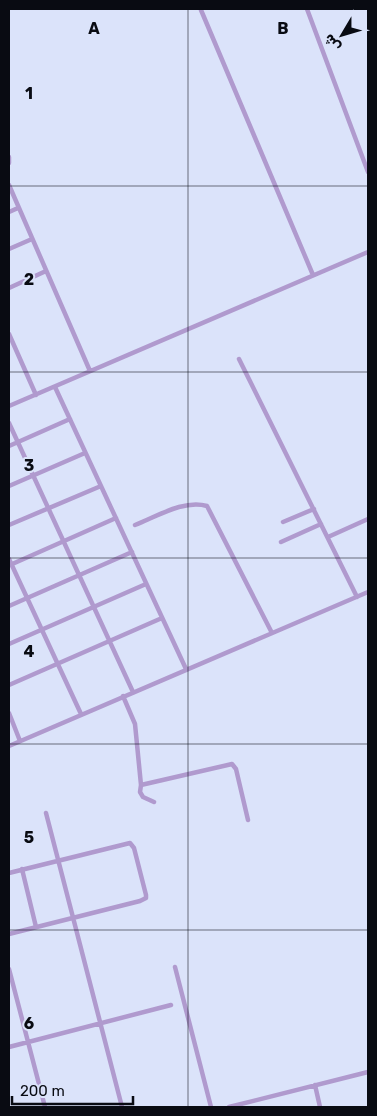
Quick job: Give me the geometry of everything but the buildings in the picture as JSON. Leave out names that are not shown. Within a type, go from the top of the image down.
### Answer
[{"type":"street","points":[[307,9],[368,172]]},
{"type":"street","points":[[201,10],[313,275]]},
{"type":"street","points":[[9,158],[9,163]]},
{"type":"street","points":[[9,185],[90,372]]},
{"type":"street","points":[[9,212],[18,208]]},
{"type":"street","points":[[9,249],[32,239]]},
{"type":"street","points":[[9,406],[368,252]]},
{"type":"street","points":[[9,288],[46,271]]},
{"type":"street","points":[[9,334],[36,395]]},
{"type":"street","points":[[239,359],[357,596]]},
{"type":"street","points":[[55,387],[186,669]]},
{"type":"street","points":[[9,446],[70,419]]},
{"type":"street","points":[[9,423],[133,692]]},
{"type":"street","points":[[9,486],[85,453]]},
{"type":"street","points":[[9,525],[101,486]]},
{"type":"street","points":[[135,525],[184,505],[207,506],[272,633]]},
{"type":"street","points":[[283,522],[314,509]]},
{"type":"street","points":[[10,565],[116,518]]},
{"type":"street","points":[[328,538],[368,519]]},
{"type":"street","points":[[281,542],[321,524]]},
{"type":"street","points":[[9,606],[132,552]]},
{"type":"street","points":[[9,559],[10,565],[81,714]]},
{"type":"street","points":[[9,644],[146,584]]},
{"type":"street","points":[[9,746],[368,592]]},
{"type":"street","points":[[9,685],[162,618]]},
{"type":"street","points":[[123,696],[135,724],[141,795],[154,802]]},
{"type":"street","points":[[9,713],[20,741]]},
{"type":"street","points":[[141,785],[230,763],[236,769],[248,820]]},
{"type":"street","points":[[46,813],[122,1107]]},
{"type":"street","points":[[9,873],[130,843],[133,846],[146,898],[9,934]]},
{"type":"street","points":[[22,869],[36,927]]},
{"type":"street","points":[[176,967],[211,1107]]},
{"type":"street","points":[[9,969],[45,1107]]},
{"type":"street","points":[[9,1047],[171,1005]]},
{"type":"street","points":[[229,1107],[368,1072]]},
{"type":"street","points":[[315,1085],[320,1107]]}]
